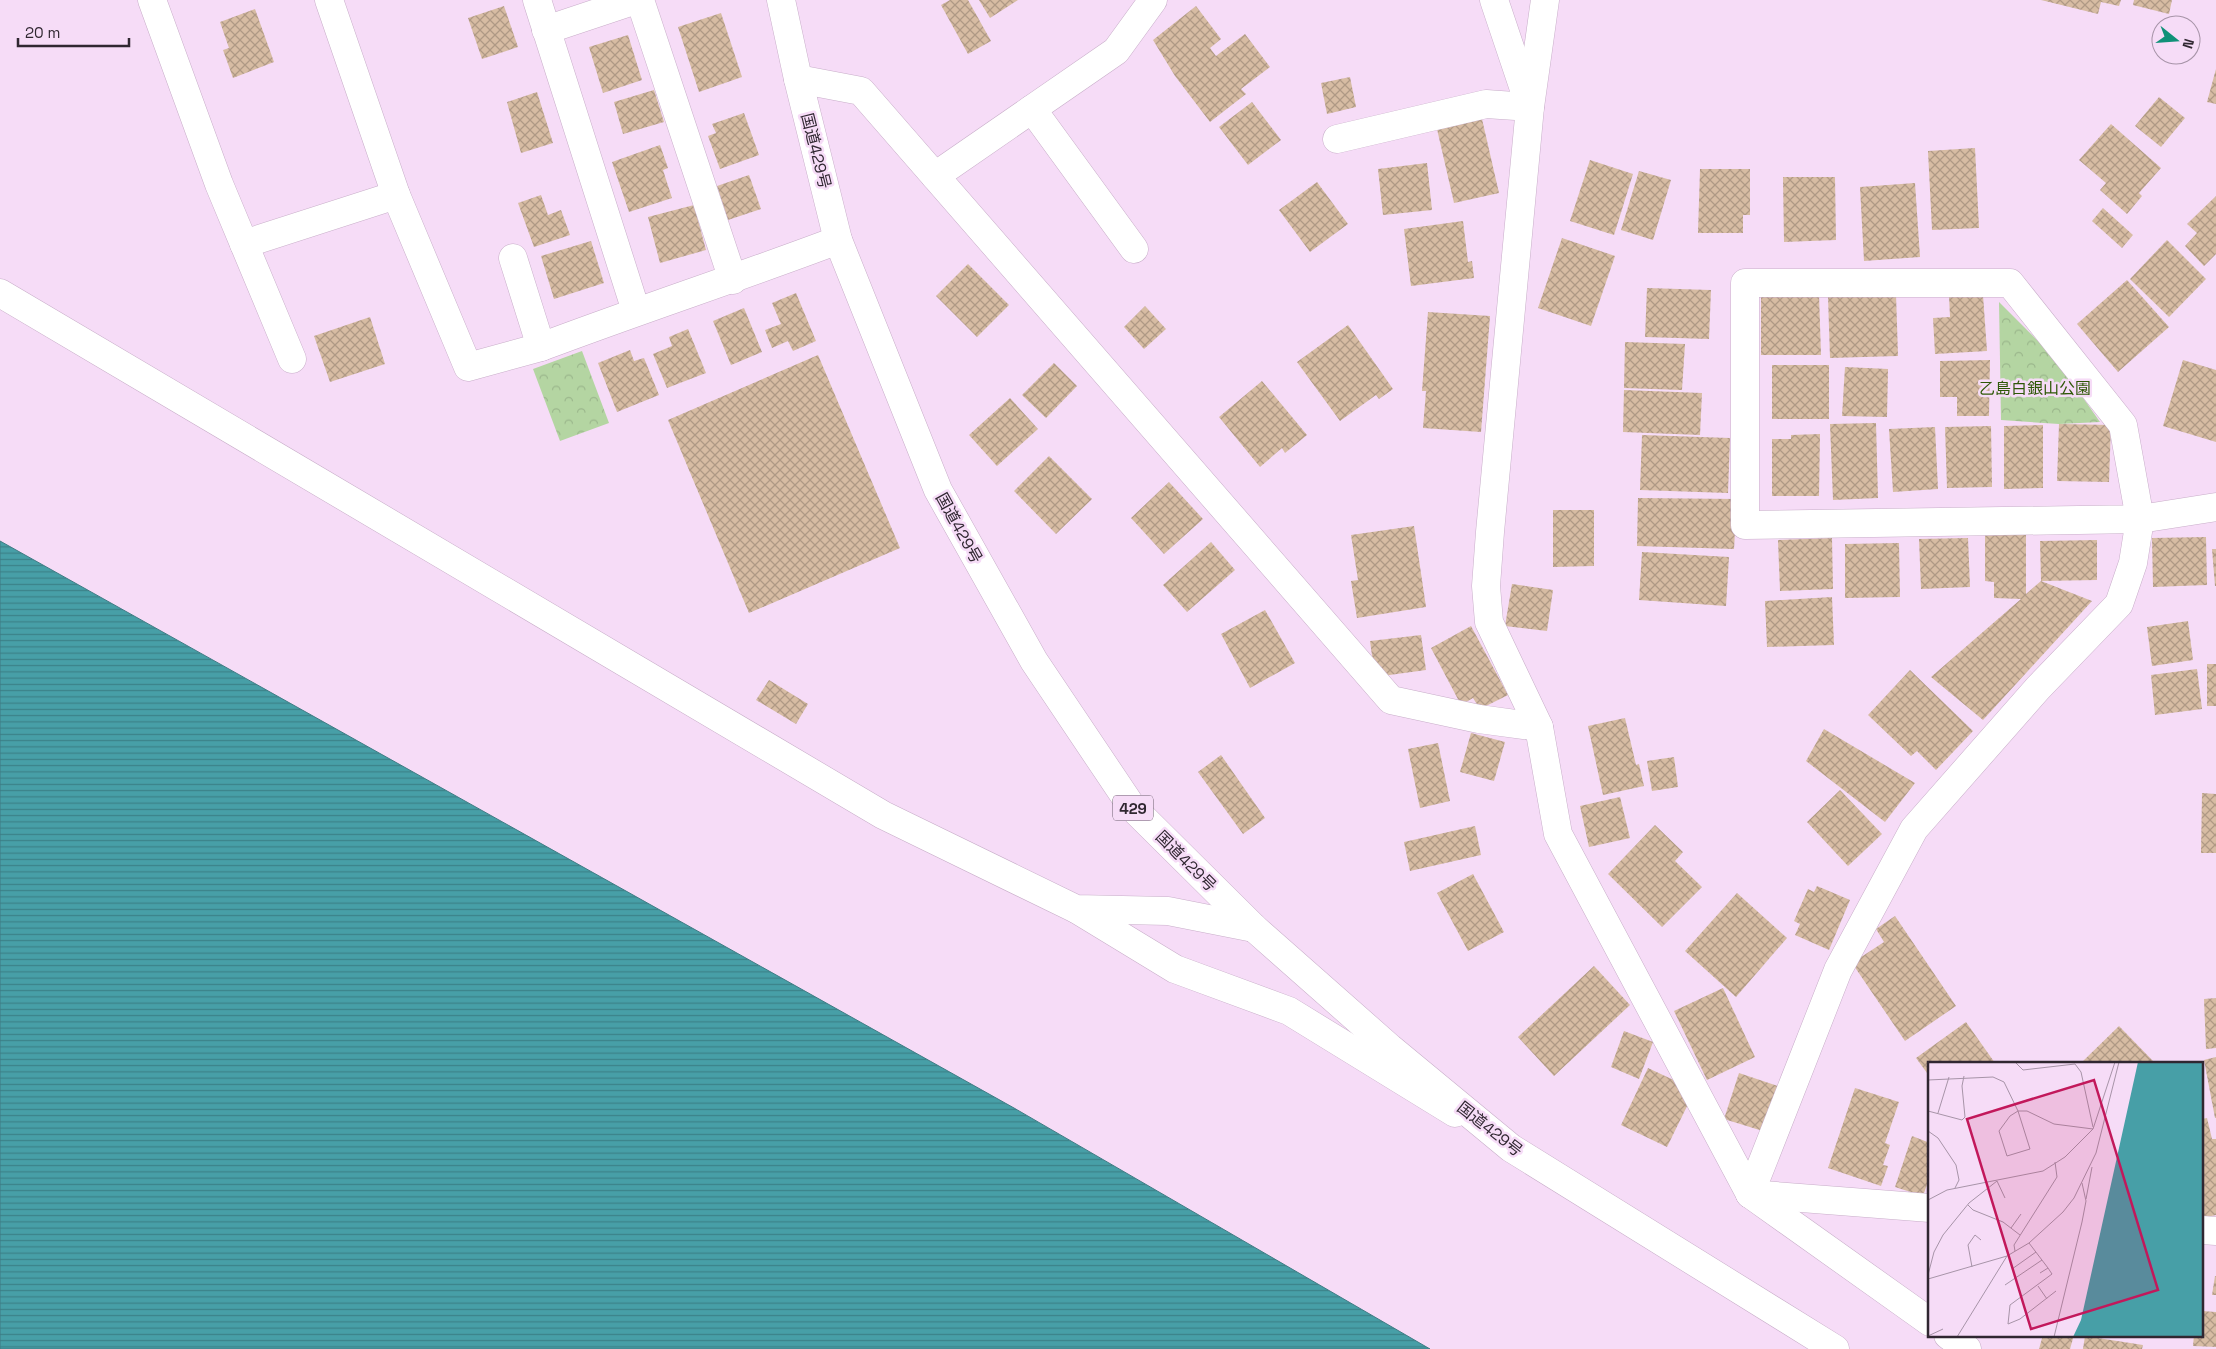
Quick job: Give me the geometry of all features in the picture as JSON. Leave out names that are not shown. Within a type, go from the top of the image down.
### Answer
[{"type":"main road","points":[[152,0],[219,184],[292,359]]},
{"type":"main road","points":[[329,0],[396,195],[468,367],[541,347],[636,311],[733,280],[838,240]]},
{"type":"main road","points":[[537,0],[636,311]]},
{"type":"main road","points":[[546,30],[636,0]]},
{"type":"main road","points":[[640,0],[733,280]]},
{"type":"main road","name":"国道429号","points":[[781,0],[798,79],[838,240],[938,490],[1034,661],[1132,807],[1254,928],[1390,1048],[1511,1148],[1835,1349]]},
{"type":"main road","points":[[934,176],[1116,51],[1153,0]]},
{"type":"main road","points":[[1494,0],[1530,108]]},
{"type":"main road","points":[[1545,0],[1530,108],[1486,586],[1489,622],[1539,727],[1558,834],[1750,1194],[1928,1321]]},
{"type":"main road","points":[[798,79],[861,91],[1391,700],[1479,719],[1539,727]]},
{"type":"main road","points":[[1337,139],[1486,104],[1530,108]]},
{"type":"main road","points":[[1032,109],[1134,249]]},
{"type":"main road","points":[[244,244],[396,195]]},
{"type":"main road","points":[[513,258],[541,347]]},
{"type":"main road","points":[[1750,1194],[1838,970],[1914,829],[2038,688],[2119,604],[2133,563],[2140,519],[2123,425],[2010,284],[1744,283],[1745,525],[2140,519],[2216,507]]},
{"type":"main road","points":[[0,293],[883,815],[1076,909],[1175,969],[1289,1011],[1511,1148]]},
{"type":"main road","points":[[1076,909],[1168,911],[1254,928]]},
{"type":"main road","points":[[1750,1194],[1928,1208]]},
{"type":"main road","points":[[1949,1336],[1967,1349]]},
{"type":"green space","name":"乙島白銀山公園","points":[[1999,302],[2056,359],[2100,422],[2059,424],[2001,420]]},
{"type":"green space","points":[[582,351],[609,423],[560,441],[533,369]]},
{"type":"shaded area","points":[[0,541],[1014,1108],[1430,1349],[0,1349]]},
{"type":"building","points":[[950,0],[968,0],[991,41],[968,54],[941,5]]},
{"type":"building","points":[[979,0],[1018,0],[990,18]]},
{"type":"building","points":[[2041,0],[2121,0],[2119,6],[2101,2],[2098,14]]},
{"type":"building","points":[[2134,0],[2172,0],[2169,14],[2133,5]]},
{"type":"building","points":[[504,6],[518,47],[482,59],[468,18]]},
{"type":"building","points":[[1196,6],[1221,39],[1210,48],[1216,56],[1245,34],[1270,67],[1241,89],[1246,94],[1210,122],[1175,76],[1153,40]]},
{"type":"building","points":[[255,9],[274,62],[233,78],[223,50],[229,48],[220,22]]},
{"type":"building","points":[[721,13],[742,77],[699,92],[678,27]]},
{"type":"building","points":[[628,35],[642,80],[603,93],[589,47]]},
{"type":"building","points":[[2216,69],[2216,104],[2207,102]]},
{"type":"building","points":[[1350,77],[1356,107],[1327,114],[1321,83]]},
{"type":"building","points":[[654,90],[664,122],[623,134],[614,102]]},
{"type":"building","points":[[537,92],[553,143],[521,153],[507,102]]},
{"type":"building","points":[[2159,97],[2185,118],[2161,147],[2135,126]]},
{"type":"building","points":[[1252,102],[1281,140],[1248,165],[1219,127]]},
{"type":"building","points":[[744,113],[759,155],[720,169],[708,136],[716,133],[712,124]]},
{"type":"building","points":[[1482,119],[1499,193],[1454,203],[1437,129]]},
{"type":"building","points":[[2111,124],[2161,168],[2139,193],[2142,196],[2127,214],[2100,190],[2106,183],[2079,160]]},
{"type":"building","points":[[660,145],[668,168],[663,170],[672,198],[629,212],[612,162]]},
{"type":"building","points":[[1975,148],[1979,228],[1932,230],[1928,151]]},
{"type":"building","points":[[1590,160],[1633,174],[1614,235],[1570,221]]},
{"type":"building","points":[[1427,163],[1432,210],[1383,215],[1378,169]]},
{"type":"building","points":[[1700,169],[1750,169],[1750,215],[1743,215],[1743,233],[1698,233]]},
{"type":"building","points":[[1639,171],[1671,180],[1653,240],[1621,230]]},
{"type":"building","points":[[749,175],[761,209],[728,220],[717,186]]},
{"type":"building","points":[[1783,177],[1835,177],[1836,240],[1784,242]]},
{"type":"building","points":[[1317,182],[1348,224],[1310,252],[1279,210]]},
{"type":"building","points":[[1915,183],[1920,257],[1864,261],[1860,187]]},
{"type":"building","points":[[541,195],[548,215],[561,210],[570,235],[534,247],[518,203]]},
{"type":"building","points":[[2216,196],[2216,254],[2204,266],[2185,246],[2197,233],[2187,224]]},
{"type":"building","points":[[694,205],[706,250],[660,263],[648,217]]},
{"type":"building","points":[[2103,208],[2133,235],[2122,248],[2092,221]]},
{"type":"building","points":[[1463,221],[1468,262],[1472,261],[1474,278],[1411,286],[1404,229]]},
{"type":"building","points":[[1562,238],[1615,256],[1591,326],[1538,308]]},
{"type":"building","points":[[2167,240],[2206,279],[2169,317],[2130,279]]},
{"type":"building","points":[[591,241],[604,283],[554,299],[541,256]]},
{"type":"building","points":[[968,264],[1009,305],[977,337],[936,296]]},
{"type":"building","points":[[2127,280],[2169,327],[2118,372],[2077,324]]},
{"type":"building","points":[[1647,288],[1711,290],[1709,339],[1645,337]]},
{"type":"building","points":[[796,293],[816,341],[793,351],[788,341],[772,348],[765,330],[781,324],[772,303]]},
{"type":"building","points":[[1761,293],[1819,294],[1821,355],[1761,355]]},
{"type":"building","points":[[1896,294],[1898,356],[1830,358],[1828,296]]},
{"type":"building","points":[[1983,295],[1987,351],[1935,354],[1933,318],[1950,317],[1949,296]]},
{"type":"building","points":[[1145,306],[1166,329],[1144,349],[1124,327]]},
{"type":"building","points":[[744,308],[762,352],[731,365],[713,321]]},
{"type":"building","points":[[1428,312],[1490,316],[1481,432],[1423,428],[1426,391],[1422,391]]},
{"type":"building","points":[[370,317],[385,364],[330,382],[314,336]]},
{"type":"building","points":[[1348,325],[1393,389],[1379,399],[1376,395],[1340,421],[1297,362]]},
{"type":"building","points":[[688,329],[706,373],[667,388],[653,354],[672,346],[669,337]]},
{"type":"building","points":[[1625,342],[1685,344],[1682,390],[1624,388]]},
{"type":"building","points":[[630,350],[634,361],[644,358],[659,395],[617,412],[598,363]]},
{"type":"building","points":[[818,355],[900,548],[749,613],[668,420]]},
{"type":"building","points":[[1990,360],[1989,416],[1957,416],[1957,397],[1940,397],[1940,361]]},
{"type":"building","points":[[2183,360],[2216,370],[2216,442],[2163,426]]},
{"type":"building","points":[[1054,363],[1077,386],[1046,418],[1022,395]]},
{"type":"building","points":[[1772,365],[1829,365],[1829,419],[1772,419]]},
{"type":"building","points":[[1845,367],[1888,369],[1887,417],[1842,416]]},
{"type":"building","points":[[1262,381],[1307,435],[1285,453],[1282,448],[1260,467],[1219,417]]},
{"type":"building","points":[[1624,390],[1702,393],[1700,435],[1623,432]]},
{"type":"building","points":[[1010,398],[1038,429],[997,466],[969,435]]},
{"type":"building","points":[[1876,423],[1878,498],[1833,500],[1830,424]]},
{"type":"building","points":[[2059,424],[2111,425],[2109,482],[2057,481]]},
{"type":"building","points":[[2043,425],[2043,488],[2004,489],[2004,426]]},
{"type":"building","points":[[1991,426],[1992,487],[1947,488],[1945,427]]},
{"type":"building","points":[[1935,427],[1938,489],[1893,492],[1889,429]]},
{"type":"building","points":[[1820,434],[1819,496],[1772,496],[1772,439],[1791,439],[1791,435]]},
{"type":"building","points":[[1642,435],[1730,438],[1728,493],[1640,490]]},
{"type":"building","points":[[1049,456],[1092,499],[1056,534],[1014,491]]},
{"type":"building","points":[[1169,482],[1203,519],[1164,554],[1131,518]]},
{"type":"building","points":[[1638,498],[1737,499],[1734,549],[1637,546]]},
{"type":"building","points":[[1553,510],[1594,510],[1594,566],[1553,567]]},
{"type":"building","points":[[1414,526],[1426,607],[1357,618],[1351,581],[1358,580],[1351,535]]},
{"type":"building","points":[[1985,535],[2026,535],[2026,594],[2041,581],[2092,601],[1983,720],[1931,677],[2021,599],[1994,598],[1994,582],[1985,581]]},
{"type":"building","points":[[2206,537],[2207,585],[2153,587],[2152,538]]},
{"type":"building","points":[[1832,538],[1833,589],[1780,591],[1778,540]]},
{"type":"building","points":[[1968,538],[1970,587],[1921,589],[1919,539]]},
{"type":"building","points":[[2097,540],[2097,580],[2041,581],[2040,541]]},
{"type":"building","points":[[1211,542],[1235,570],[1187,612],[1163,585]]},
{"type":"building","points":[[1899,543],[1900,597],[1845,598],[1845,544]]},
{"type":"building","points":[[2212,549],[2216,549],[2216,586],[2215,586]]},
{"type":"building","points":[[1642,552],[1729,557],[1726,606],[1639,600]]},
{"type":"building","points":[[1512,584],[1553,590],[1547,631],[1505,626]]},
{"type":"building","points":[[1832,597],[1834,645],[1767,647],[1765,601]]},
{"type":"building","points":[[1265,610],[1295,663],[1250,688],[1221,634]]},
{"type":"building","points":[[2188,621],[2193,660],[2152,666],[2147,627]]},
{"type":"building","points":[[1471,626],[1508,695],[1480,709],[1473,698],[1461,705],[1431,648]]},
{"type":"building","points":[[1421,635],[1426,670],[1375,677],[1370,641]]},
{"type":"building","points":[[2207,664],[2216,664],[2216,706],[2207,706]]},
{"type":"building","points":[[2197,669],[2202,709],[2155,715],[2151,675]]},
{"type":"building","points":[[1910,670],[1973,731],[1936,770],[1917,751],[1911,756],[1868,715]]},
{"type":"building","points":[[769,680],[808,704],[796,724],[756,700]]},
{"type":"building","points":[[1625,718],[1636,765],[1639,764],[1644,786],[1603,795],[1588,726]]},
{"type":"building","points":[[1824,729],[1915,783],[1885,822],[1806,761]]},
{"type":"building","points":[[1471,733],[1505,742],[1494,781],[1460,772]]},
{"type":"building","points":[[1438,743],[1450,801],[1420,808],[1408,749]]},
{"type":"building","points":[[1221,755],[1265,818],[1243,834],[1198,772]]},
{"type":"building","points":[[1674,757],[1678,787],[1652,791],[1647,761]]},
{"type":"building","points":[[1840,790],[1882,834],[1848,866],[1807,822]]},
{"type":"building","points":[[2202,793],[2216,794],[2216,853],[2201,853]]},
{"type":"building","points":[[1620,797],[1630,838],[1589,847],[1580,806]]},
{"type":"building","points":[[1655,825],[1683,852],[1675,861],[1702,887],[1662,927],[1608,874]]},
{"type":"building","points":[[1475,826],[1481,855],[1410,871],[1404,842]]},
{"type":"building","points":[[1473,874],[1504,932],[1468,951],[1437,893]]},
{"type":"building","points":[[1817,886],[1850,900],[1829,950],[1795,935],[1800,924],[1794,921],[1808,889],[1814,892]]},
{"type":"building","points":[[1737,893],[1787,938],[1736,997],[1685,951]]},
{"type":"building","points":[[1895,916],[1956,1006],[1905,1041],[1852,963],[1884,942],[1876,929]]},
{"type":"building","points":[[1594,966],[1630,1005],[1554,1076],[1518,1037]]},
{"type":"building","points":[[1723,988],[1755,1057],[1707,1080],[1674,1011]]},
{"type":"building","points":[[2216,998],[2216,1048],[2206,1049],[2204,999]]},
{"type":"building","points":[[1966,1022],[1994,1062],[1928,1062],[1928,1074],[1916,1058]]},
{"type":"building","points":[[2119,1026],[2154,1062],[2082,1062]]},
{"type":"building","points":[[1624,1031],[1653,1042],[1639,1079],[1611,1067]]},
{"type":"building","points":[[2216,1057],[2216,1118],[2215,1118],[2204,1060]]},
{"type":"building","points":[[1648,1068],[1695,1090],[1667,1147],[1621,1125]]},
{"type":"building","points":[[1739,1073],[1781,1087],[1766,1132],[1724,1119]]},
{"type":"building","points":[[1855,1088],[1899,1102],[1885,1143],[1890,1145],[1883,1165],[1888,1166],[1881,1186],[1828,1168]]},
{"type":"building","points":[[2207,1118],[2212,1139],[2216,1139],[2216,1215],[2204,1218],[2204,1119]]},
{"type":"building","points":[[1912,1136],[1928,1142],[1928,1182],[1923,1196],[1895,1187]]},
{"type":"building","points":[[2215,1276],[2216,1295],[2212,1295]]},
{"type":"building","points":[[2204,1311],[2216,1312],[2216,1347],[2193,1346],[2194,1336],[2204,1336]]},
{"type":"building","points":[[2043,1336],[2074,1336],[2070,1349],[2039,1349]]},
{"type":"building","points":[[2085,1336],[2143,1345],[2142,1349],[2083,1349]]}]
